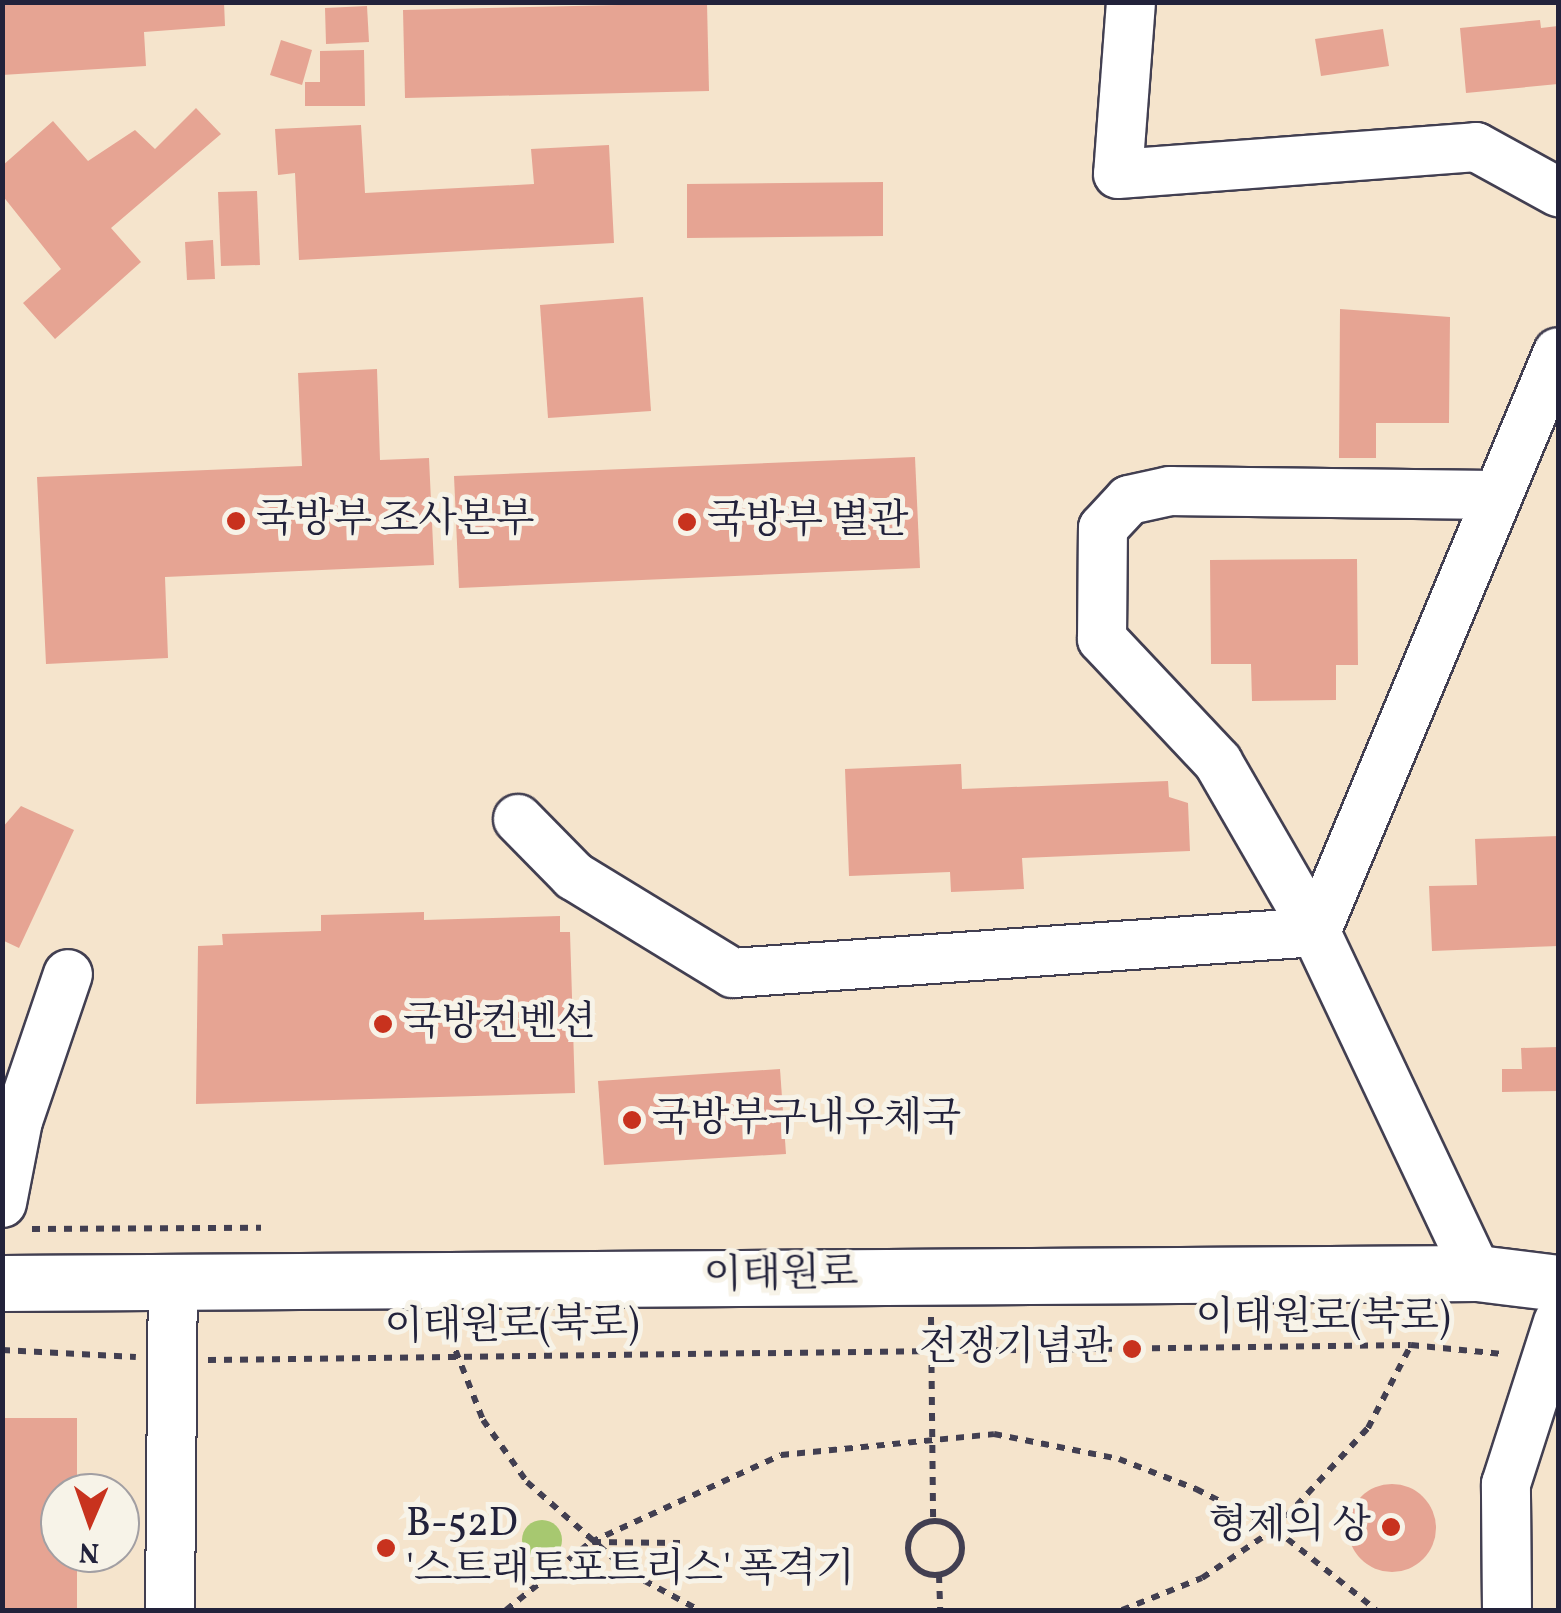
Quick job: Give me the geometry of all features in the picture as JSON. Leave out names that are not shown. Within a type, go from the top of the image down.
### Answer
[{"type":"main road","name":"이태원로","points":[[2,1283],[1477,1273],[1558,1283]]},
{"type":"street","points":[[1131,2],[1118,174],[1476,147],[1558,192]]},
{"type":"street","points":[[1316,932],[1492,495],[1558,352]]},
{"type":"street","points":[[1477,1273],[1316,932],[1218,762],[1102,639],[1103,528],[1129,500],[1170,491],[1492,495]]},
{"type":"street","points":[[518,819],[574,876],[733,973],[1316,932]]},
{"type":"street","points":[[11,1216],[18,1121],[68,974]]},
{"type":"street","points":[[170,1610],[173,1280]]},
{"type":"street","points":[[1507,1610],[1506,1484],[1558,1322]]},
{"type":"path","points":[[11,1216],[261,1228]]},
{"type":"path","points":[[433,1280],[453,1359],[528,1482],[592,1542],[699,1610]]},
{"type":"path","points":[[1122,1610],[1202,1578],[1274,1529],[1368,1428],[1411,1344]]},
{"type":"path","name":"이태원로(북로)","points":[[2,1350],[172,1360],[453,1359],[1411,1344],[1502,1354]]},
{"type":"path","points":[[933,1360],[933,1521]]},
{"type":"path","points":[[506,1610],[592,1542],[781,1455],[934,1434],[1048,1440],[1118,1459],[1274,1529],[1376,1610]]},
{"type":"path","points":[[933,1521],[962,1542],[957,1563],[939,1574]]},
{"type":"path","points":[[933,1521],[914,1531],[909,1555],[939,1574]]},
{"type":"path","points":[[592,1542],[680,1544]]},
{"type":"path","points":[[939,1574],[940,1610]]},
{"type":"green space","points":[[542,1520],[556,1526],[562,1540],[556,1554],[542,1560],[528,1554],[522,1540],[528,1526]]},
{"type":"building","points":[[2,2],[224,2],[225,26],[144,32],[146,66],[2,75]]},
{"type":"building","points":[[707,3],[709,91],[405,98],[403,10]]},
{"type":"building","points":[[367,6],[369,42],[326,44],[325,8]]},
{"type":"building","points":[[1540,20],[1541,28],[1558,26],[1558,84],[1466,93],[1460,28]]},
{"type":"building","points":[[1383,29],[1389,66],[1321,76],[1315,39]]},
{"type":"building","points":[[281,40],[312,50],[302,85],[270,75]]},
{"type":"building","points":[[364,50],[365,106],[305,106],[305,82],[320,82],[320,51]]},
{"type":"building","points":[[196,108],[221,134],[111,228],[141,262],[55,339],[23,303],[61,269],[2,195],[2,166],[53,121],[88,161],[135,130],[155,149]]},
{"type":"building","points":[[361,125],[365,193],[534,184],[531,149],[609,145],[614,243],[299,260],[295,173],[278,175],[275,129]]},
{"type":"building","points":[[883,182],[883,236],[687,238],[687,184]]},
{"type":"building","points":[[257,191],[260,265],[221,266],[218,192]]},
{"type":"building","points":[[213,240],[215,279],[187,280],[185,242]]},
{"type":"building","points":[[643,297],[651,411],[548,418],[540,305]]},
{"type":"building","points":[[1340,309],[1450,317],[1449,423],[1376,423],[1376,458],[1339,458]]},
{"type":"building","name":"국방부 조사본부","points":[[377,369],[380,460],[429,458],[434,565],[165,577],[168,658],[46,664],[37,477],[302,466],[298,373]]},
{"type":"building","name":"국방부 별관","points":[[915,457],[920,568],[459,588],[454,476]]},
{"type":"building","points":[[1357,559],[1358,665],[1336,665],[1336,700],[1252,701],[1251,664],[1211,664],[1210,560]]},
{"type":"building","points":[[961,764],[962,789],[1168,781],[1169,797],[1188,803],[1190,851],[1022,858],[1024,889],[951,892],[950,872],[849,876],[845,769]]},
{"type":"building","points":[[21,806],[74,830],[19,948],[2,940],[2,828]]},
{"type":"building","points":[[1558,836],[1558,946],[1432,951],[1429,886],[1477,885],[1475,839]]},
{"type":"building","name":"국방컨벤션","points":[[424,912],[424,920],[560,916],[560,932],[570,932],[575,1093],[196,1104],[198,946],[223,945],[222,934],[321,931],[321,915]]},
{"type":"building","points":[[1558,1047],[1558,1091],[1502,1092],[1502,1069],[1522,1069],[1521,1048]]},
{"type":"building","points":[[780,1069],[786,1154],[604,1165],[598,1081]]},
{"type":"building","points":[[2,1418],[77,1418],[77,1473],[40,1473],[40,1573],[77,1573],[77,1610],[2,1610]]},
{"type":"building","name":"형제의 상","points":[[1392,1484],[1423,1497],[1436,1528],[1423,1559],[1392,1572],[1361,1559],[1348,1528],[1361,1497]]},
{"type":"place","name":"국방부 조사본부","points":[[236,521]]},
{"type":"place","name":"국방부 별관","points":[[687,522]]},
{"type":"place","name":"국방컨벤션","points":[[383,1024]]},
{"type":"place","name":"국방부구내우체국","points":[[632,1120]]},
{"type":"place","name":"전쟁기념관","points":[[1132,1349]]},
{"type":"place","name":"형제의 상","points":[[1391,1527]]},
{"type":"place","name":"B-52D '스트래토포트리스' 폭격기","points":[[386,1548]]}]
